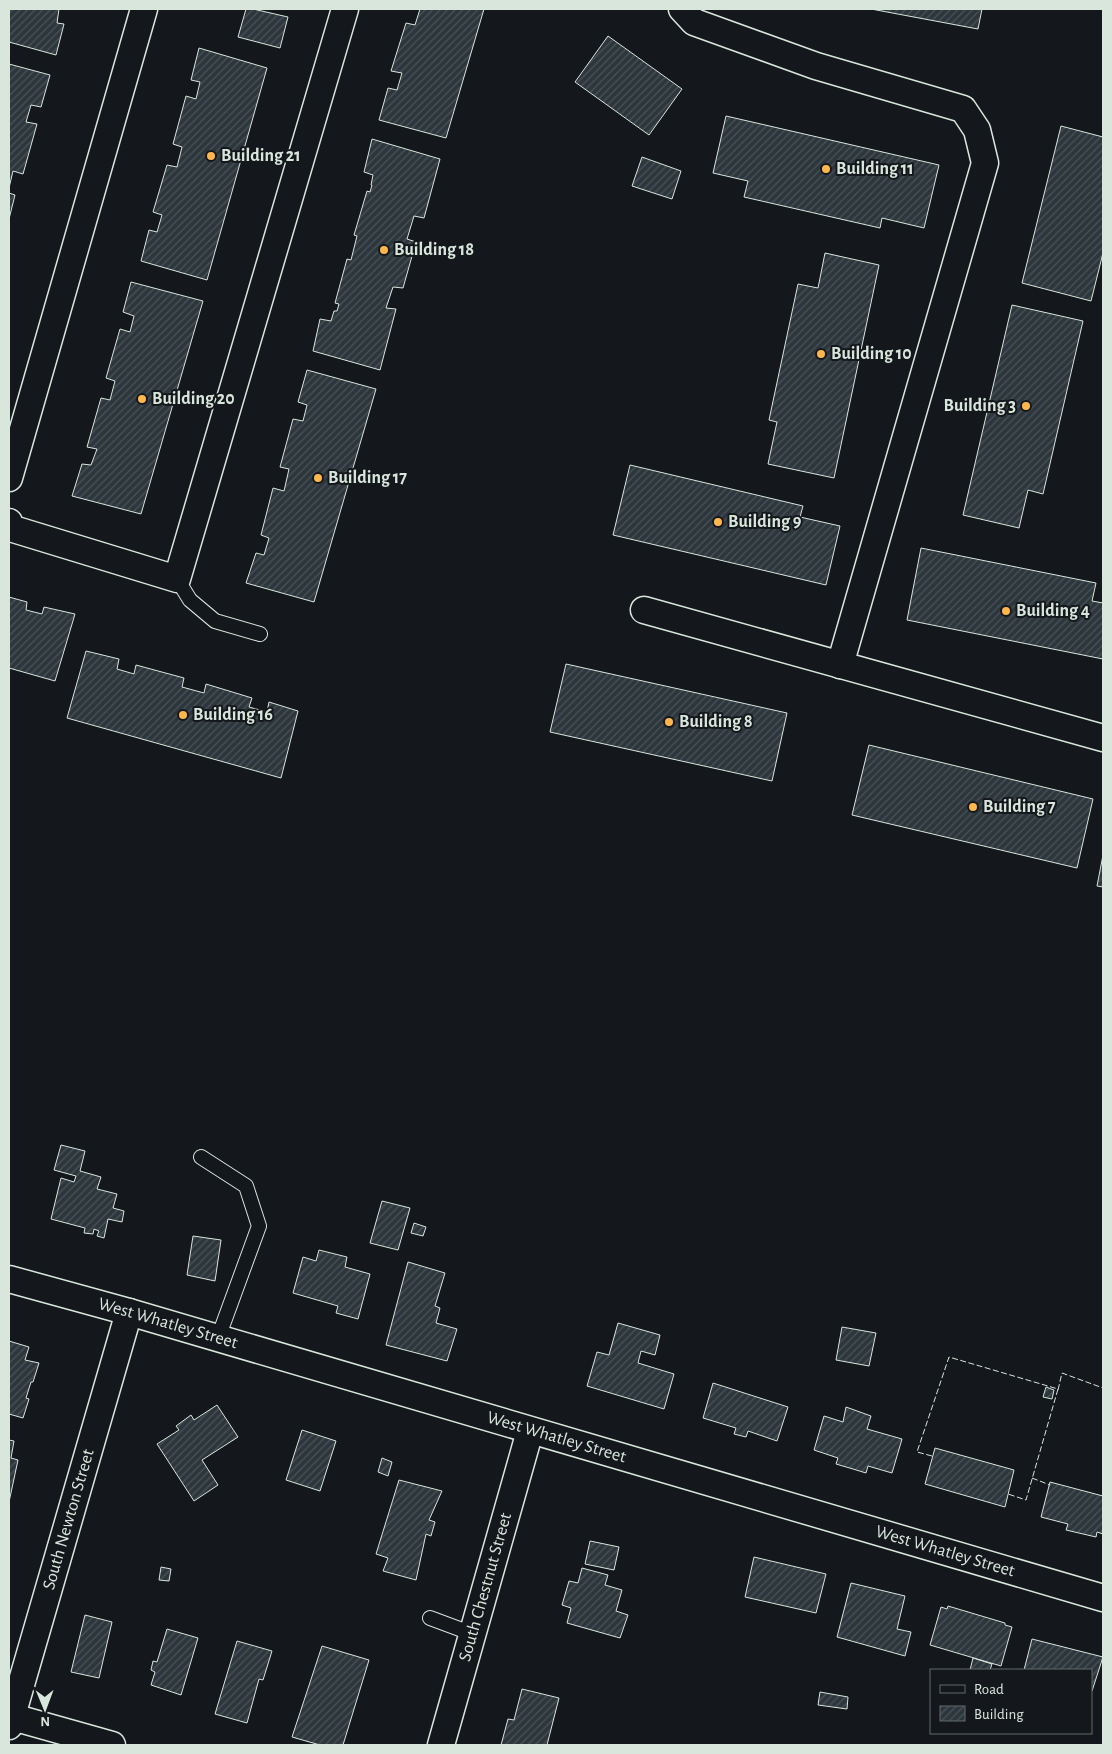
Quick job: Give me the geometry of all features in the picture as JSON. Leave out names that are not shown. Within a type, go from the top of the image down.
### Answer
[{"type":"street","points":[[9,478],[144,9]]},
{"type":"street","points":[[9,522],[10,528],[177,579],[345,9]]},
{"type":"street","points":[[682,9],[694,22],[816,66],[963,109],[977,130],[984,163],[840,665]]},
{"type":"street","points":[[644,610],[1103,738]]},
{"type":"street","name":"West Whatley Street","points":[[9,1279],[129,1312],[1103,1598]]},
{"type":"street","name":"South Newton Street","points":[[10,1720],[129,1312]]},
{"type":"street","name":"South Chestnut Street","points":[[441,1745],[530,1431]]},
{"type":"street","points":[[10,1720],[112,1745]]},
{"type":"lane","points":[[177,579],[190,600],[215,622],[260,634]]},
{"type":"lane","points":[[200,1157],[246,1186],[259,1226],[218,1338]]},
{"type":"lane","points":[[430,1618],[472,1634]]},
{"type":"building","points":[[9,9],[59,9],[57,23],[64,24],[56,55],[9,42]]},
{"type":"building","points":[[246,9],[288,17],[280,48],[238,37]]},
{"type":"building","points":[[420,9],[484,9],[446,138],[379,120],[388,88],[397,90],[402,73],[391,71],[406,23],[415,25]]},
{"type":"building","points":[[871,9],[982,9],[978,29]]},
{"type":"building","points":[[608,36],[682,89],[649,135],[575,82]]},
{"type":"building","name":"Building 21","points":[[199,48],[267,68],[207,280],[141,261],[149,230],[157,232],[162,215],[153,212],[167,165],[177,167],[182,147],[173,144],[186,96],[196,99],[200,82],[191,80]]},
{"type":"building","points":[[9,64],[50,75],[41,107],[31,105],[26,122],[37,124],[23,174],[13,171],[9,188]]},
{"type":"building","name":"Building 11","points":[[726,116],[939,165],[924,228],[882,218],[880,228],[744,197],[748,181],[713,173]]},
{"type":"building","points":[[1061,126],[1103,137],[1103,253],[1091,301],[1022,283]]},
{"type":"building","name":"Building 18","points":[[372,139],[440,159],[424,218],[414,216],[407,239],[416,242],[403,288],[393,287],[386,308],[396,309],[380,370],[313,351],[320,319],[331,321],[334,311],[337,311],[339,304],[335,303],[347,259],[351,260],[357,236],[354,235],[367,191],[370,192],[372,185],[373,175],[364,172]]},
{"type":"building","points":[[642,157],[681,171],[672,199],[632,186]]},
{"type":"building","points":[[9,193],[15,195],[9,219]]},
{"type":"building","name":"Building 10","points":[[825,253],[879,265],[834,478],[768,464],[777,422],[769,420],[798,284],[818,288]]},
{"type":"building","name":"Building 20","points":[[131,282],[203,301],[141,514],[72,496],[82,464],[91,465],[97,449],[87,447],[101,398],[110,400],[115,381],[106,378],[120,329],[130,332],[134,316],[123,312]]},
{"type":"building","name":"Building 3","points":[[1012,305],[1083,321],[1043,494],[1028,490],[1019,528],[963,515]]},
{"type":"building","name":"Building 17","points":[[307,370],[376,389],[314,602],[246,583],[256,553],[264,555],[269,538],[261,535],[273,488],[284,491],[289,469],[280,467],[293,419],[303,421],[307,405],[298,402]]},
{"type":"building","name":"Building 9","points":[[630,465],[803,506],[800,517],[840,526],[826,585],[613,535]]},
{"type":"building","name":"Building 4","points":[[921,548],[1096,583],[1092,601],[1103,603],[1103,659],[907,620]]},
{"type":"building","points":[[9,597],[27,602],[26,610],[42,614],[44,607],[75,614],[55,681],[9,668]]},
{"type":"building","name":"Building 16","points":[[86,651],[119,659],[117,669],[134,674],[136,665],[184,678],[182,687],[204,693],[206,684],[252,698],[249,707],[267,712],[269,702],[298,711],[281,778],[67,718]]},
{"type":"building","name":"Building 8","points":[[566,664],[787,713],[772,781],[550,732]]},
{"type":"building","name":"Building 7","points":[[869,745],[1093,799],[1077,868],[852,815]]},
{"type":"building","points":[[1103,855],[1103,887],[1097,886]]},
{"type":"building","points":[[61,1145],[85,1151],[80,1171],[101,1177],[97,1189],[117,1194],[113,1208],[124,1211],[122,1222],[108,1219],[104,1238],[97,1236],[99,1231],[94,1229],[93,1234],[84,1233],[85,1228],[51,1219],[61,1178],[74,1182],[76,1176],[54,1170]]},
{"type":"building","points":[[382,1201],[410,1208],[398,1250],[370,1243]]},
{"type":"building","points":[[414,1223],[426,1227],[423,1236],[411,1233]]},
{"type":"building","points":[[193,1236],[221,1240],[215,1281],[187,1275]]},
{"type":"building","points":[[319,1250],[347,1257],[345,1267],[370,1274],[358,1319],[336,1313],[338,1306],[293,1293],[303,1257],[316,1261]]},
{"type":"building","points":[[408,1262],[445,1273],[435,1306],[440,1308],[436,1323],[457,1329],[447,1361],[386,1345]]},
{"type":"building","points":[[618,1323],[660,1335],[655,1355],[641,1351],[638,1363],[674,1374],[664,1409],[587,1386],[597,1352],[609,1355]]},
{"type":"building","points":[[842,1327],[876,1333],[869,1366],[836,1360]]},
{"type":"building","points":[[9,1341],[29,1347],[25,1360],[39,1363],[26,1398],[29,1399],[23,1418],[9,1414]]},
{"type":"building","points":[[713,1383],[788,1407],[777,1441],[748,1431],[746,1437],[734,1434],[736,1428],[703,1418]]},
{"type":"building","points":[[1046,1387],[1054,1390],[1052,1399],[1043,1397]]},
{"type":"building","points":[[217,1405],[238,1437],[202,1460],[218,1485],[194,1501],[157,1444],[179,1430],[176,1426],[191,1415],[194,1420]]},
{"type":"building","points":[[846,1407],[871,1416],[867,1429],[902,1439],[892,1473],[868,1466],[866,1473],[836,1464],[838,1458],[814,1450],[824,1416],[843,1422]]},
{"type":"building","points":[[302,1430],[336,1441],[320,1491],[286,1480]]},
{"type":"building","points":[[9,1440],[14,1441],[11,1458],[18,1460],[9,1502]]},
{"type":"building","points":[[935,1448],[1014,1470],[1005,1507],[925,1484]]},
{"type":"building","points":[[382,1458],[392,1462],[388,1476],[378,1472]]},
{"type":"building","points":[[399,1480],[442,1491],[429,1520],[435,1522],[431,1536],[426,1534],[416,1580],[383,1571],[388,1558],[376,1554]]},
{"type":"building","points":[[1050,1482],[1103,1496],[1103,1534],[1097,1532],[1096,1537],[1066,1530],[1068,1524],[1041,1517]]},
{"type":"building","points":[[590,1541],[619,1547],[614,1570],[585,1564]]},
{"type":"building","points":[[754,1557],[826,1574],[816,1613],[745,1597]]},
{"type":"building","points":[[161,1567],[171,1569],[169,1581],[159,1580]]},
{"type":"building","points":[[582,1568],[608,1575],[605,1585],[622,1590],[616,1611],[628,1615],[620,1638],[567,1623],[571,1608],[562,1605],[569,1581],[578,1583]]},
{"type":"building","points":[[851,1583],[905,1596],[897,1629],[911,1632],[905,1656],[837,1637]]},
{"type":"building","points":[[948,1606],[1005,1623],[1005,1625],[1012,1627],[1001,1666],[930,1645],[941,1607],[947,1609]]},
{"type":"building","points":[[85,1615],[112,1622],[99,1678],[71,1672]]},
{"type":"building","points":[[167,1629],[198,1638],[181,1695],[151,1685],[155,1672],[151,1670],[153,1661],[157,1662]]},
{"type":"building","points":[[1032,1639],[1103,1657],[1092,1691],[1092,1669],[1024,1669]]},
{"type":"building","points":[[237,1641],[272,1651],[263,1680],[259,1679],[247,1723],[215,1714]]},
{"type":"building","points":[[322,1646],[369,1660],[343,1745],[320,1745],[292,1737]]},
{"type":"building","points":[[973,1658],[992,1664],[990,1669],[970,1669]]},
{"type":"building","points":[[522,1689],[559,1698],[547,1745],[501,1745],[508,1719],[514,1720]]},
{"type":"building","points":[[820,1692],[848,1697],[847,1709],[818,1705]]},
{"type":"fence","points":[[932,1456],[917,1452],[949,1357],[1058,1389],[1026,1500],[1008,1494]]},
{"type":"fence","points":[[1058,1390],[1062,1373],[1103,1388]]},
{"type":"fence","points":[[1032,1478],[1050,1485]]},
{"type":"place","name":"Building 21","points":[[211,156]]},
{"type":"place","name":"Building 11","points":[[826,169]]},
{"type":"place","name":"Building 18","points":[[384,250]]},
{"type":"place","name":"Building 10","points":[[821,354]]},
{"type":"place","name":"Building 20","points":[[142,399]]},
{"type":"place","name":"Building 3","points":[[1026,406]]},
{"type":"place","name":"Building 17","points":[[318,478]]},
{"type":"place","name":"Building 9","points":[[718,522]]},
{"type":"place","name":"Building 4","points":[[1006,611]]},
{"type":"place","name":"Building 16","points":[[183,715]]},
{"type":"place","name":"Building 8","points":[[669,722]]},
{"type":"place","name":"Building 7","points":[[973,807]]}]
